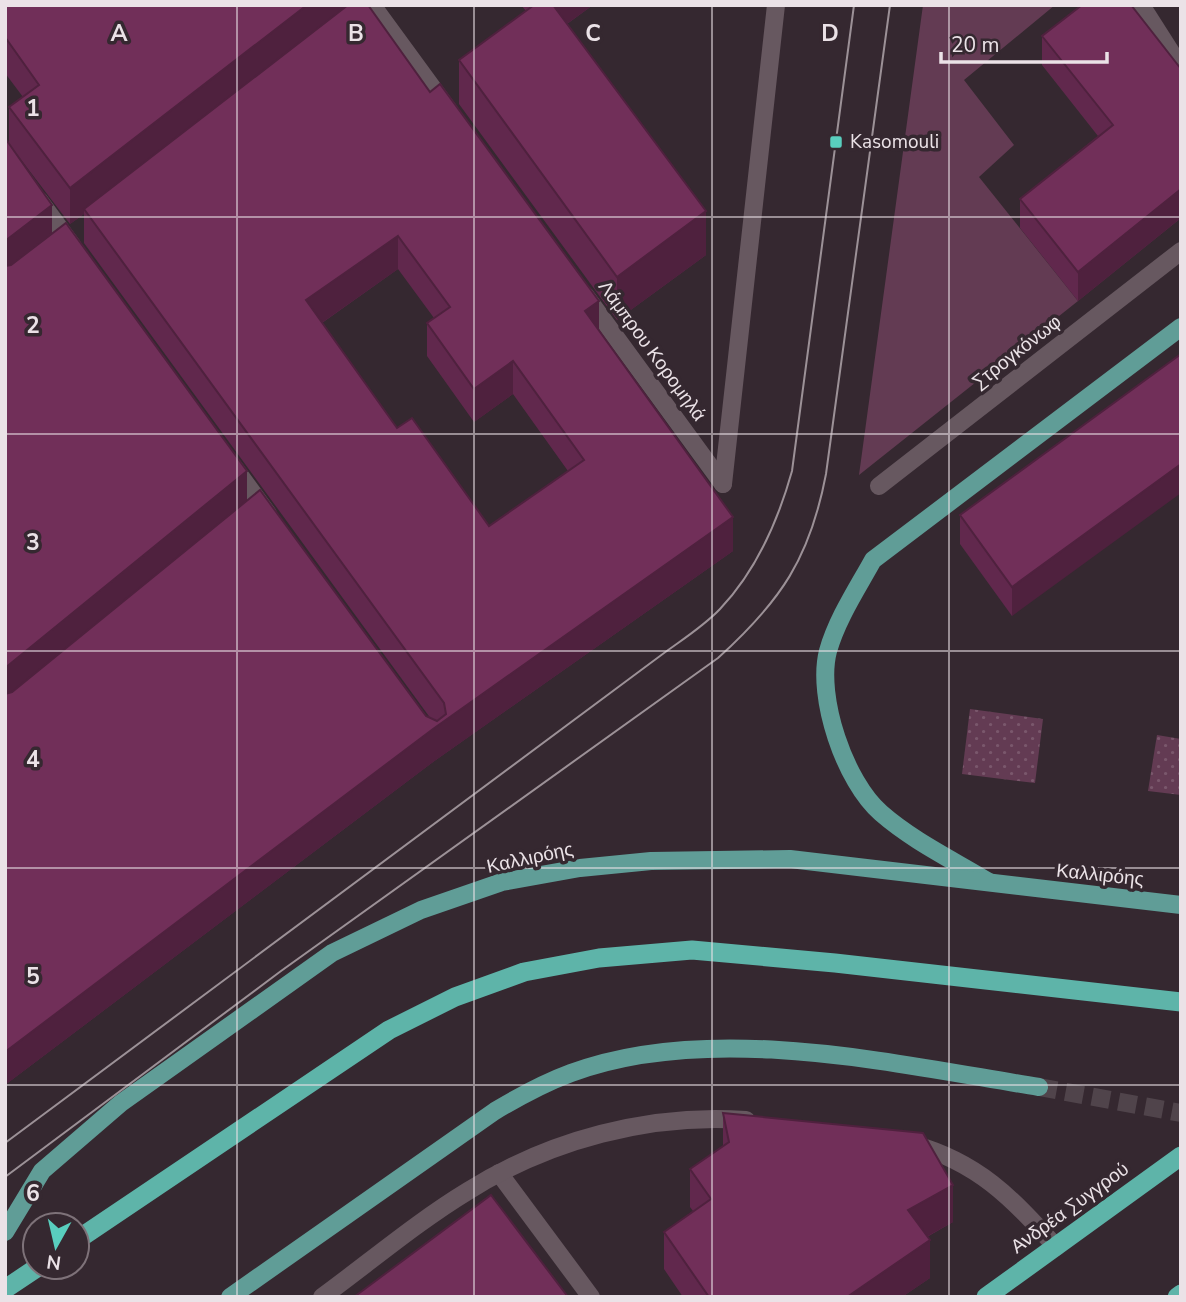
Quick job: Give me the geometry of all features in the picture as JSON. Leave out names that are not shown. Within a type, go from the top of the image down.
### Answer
[{"type":"highway","points":[[91,1231],[389,1030],[455,997],[524,972],[599,958],[692,950],[835,962],[1181,1002]]},
{"type":"highway","name":"Ανδρέα Συγγρού","points":[[986,1297],[1181,1156]]},
{"type":"highway","points":[[5,1289],[21,1278]]},
{"type":"main road","points":[[995,886],[915,838],[879,811],[850,770],[833,728],[824,690],[828,653],[842,616],[873,560],[1181,327]]},
{"type":"main road","name":"Καλλιρόης","points":[[5,1232],[42,1171],[121,1103],[332,953],[421,910],[502,882],[580,868],[650,861],[790,859],[995,886],[1181,905]]},
{"type":"main road","points":[[230,1297],[495,1111],[531,1089],[573,1072],[608,1063],[699,1048],[776,1050],[908,1066],[1039,1087]]},
{"type":"street","name":"Λάμπρου Κορομηλά","points":[[577,284],[723,484],[776,5]]},
{"type":"street","points":[[1141,5],[1181,68]]},
{"type":"street","points":[[370,8],[463,128]]},
{"type":"street","points":[[29,186],[85,263]]},
{"type":"street","name":"Στρογκόνωφ","points":[[879,486],[1181,251]]},
{"type":"street","points":[[222,451],[257,511],[279,529]]},
{"type":"street","points":[[322,1297],[467,1191],[521,1161],[581,1140],[652,1122],[708,1117],[762,1121]]},
{"type":"street","points":[[892,1140],[915,1144],[978,1172],[1008,1195],[1056,1247]]},
{"type":"street","points":[[499,1173],[591,1297]]},
{"type":"shaded area","points":[[923,5],[1055,5],[964,80],[1014,145],[979,177],[1078,301],[859,475]]},
{"type":"shaded area","points":[[970,709],[1043,719],[1035,783],[962,774]]},
{"type":"shaded area","points":[[1157,735],[1181,739],[1181,795],[1148,791]]},
{"type":"building","points":[[5,5],[307,5],[70,188],[9,107],[39,85],[5,37]]},
{"type":"building","points":[[348,5],[368,5],[430,92],[440,84],[599,301],[585,311],[733,517],[433,729],[5,1052],[5,694],[12,692],[260,490],[426,716],[437,721],[446,714],[444,703],[84,209]],"holes":[[[398,236],[450,307],[427,323],[474,389],[513,361],[584,460],[489,526],[412,418],[397,428],[306,300]]]},
{"type":"building","points":[[534,5],[553,5],[706,211],[617,277],[459,60]]},
{"type":"building","points":[[1082,5],[1131,5],[1181,69],[1181,189],[1078,272],[1020,199],[1113,125],[1042,36]]},
{"type":"building","points":[[5,138],[52,205],[5,241]]},
{"type":"building","points":[[66,223],[247,471],[5,668],[5,266],[11,265]]},
{"type":"building","points":[[1181,354],[1181,464],[1012,587],[960,515]]},
{"type":"building","points":[[723,1113],[923,1133],[953,1185],[908,1210],[930,1240],[847,1297],[709,1297],[664,1232],[711,1199],[690,1169],[729,1142]]},
{"type":"building","points":[[491,1195],[568,1297],[354,1297]]},
{"type":"tunnel","points":[[1039,1087],[1181,1113]]},
{"type":"tram line","points":[[5,1143],[699,628],[713,616],[745,578],[773,526],[792,471],[854,5]]},
{"type":"tram line","points":[[5,1177],[281,971],[718,658],[776,597],[790,576],[811,530],[826,474],[890,5]]},
{"type":"place","name":"Kasomouli","points":[[836,142]]}]
